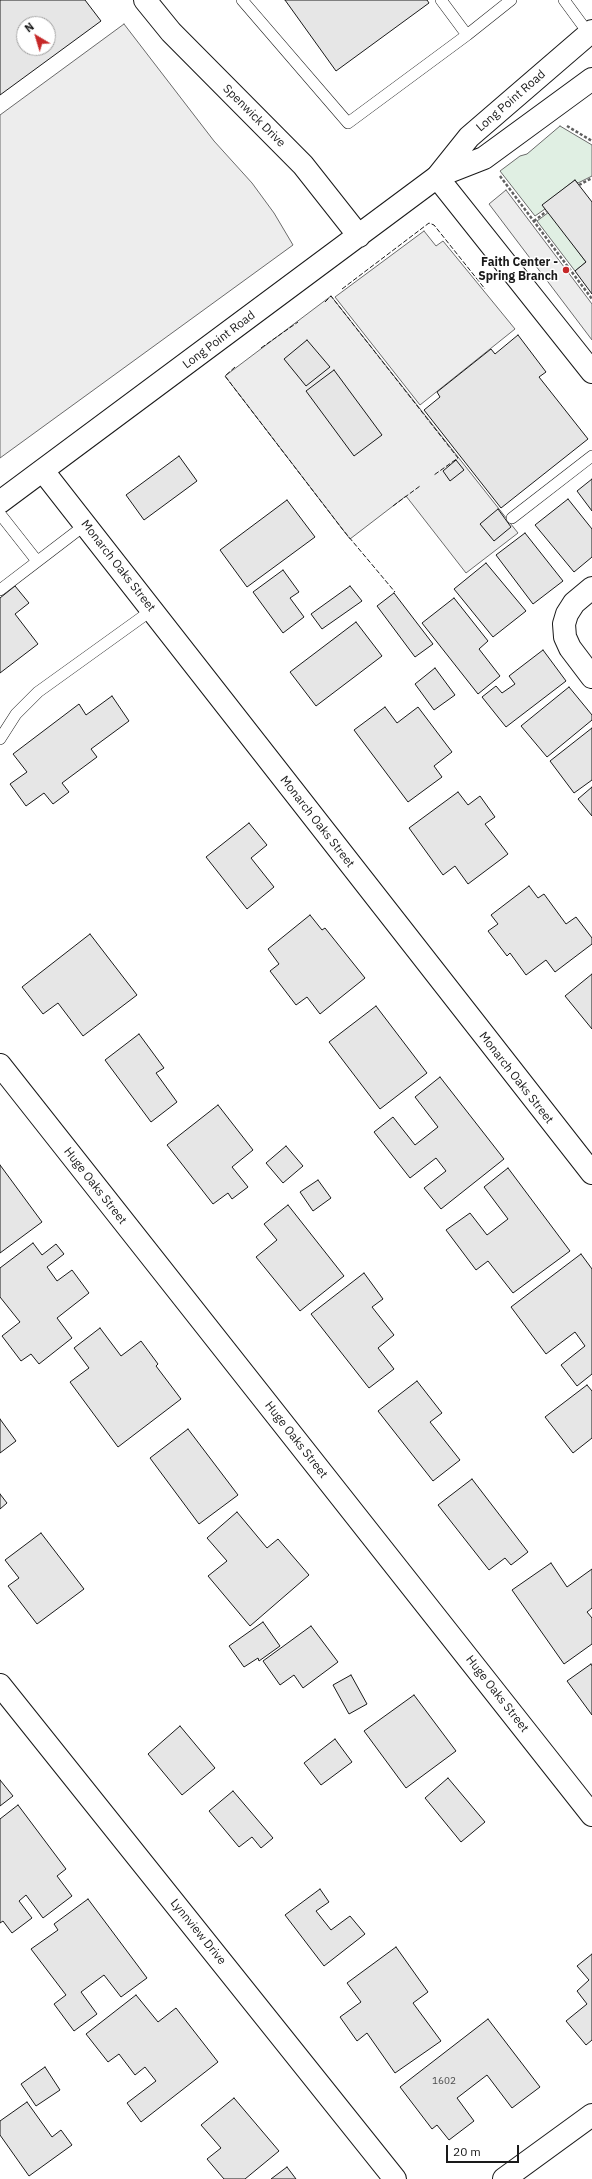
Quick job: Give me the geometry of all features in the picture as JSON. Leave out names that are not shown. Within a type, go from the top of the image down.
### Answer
[{"type":"street","name":"Spenwick Drive","points":[[145,0],[171,32],[303,166],[359,236]]},
{"type":"street","name":"Long Point Road","points":[[0,502],[437,177],[469,137],[591,34]]},
{"type":"street","name":"Long Point Road","points":[[437,177],[484,158],[592,79]]},
{"type":"street","points":[[437,177],[592,372]]},
{"type":"street","name":"Monarch Oaks Street","points":[[43,471],[592,1173]]},
{"type":"street","points":[[592,588],[574,604],[567,614],[564,624],[565,637],[570,648],[592,678]]},
{"type":"street","name":"Huge Oaks Street","points":[[0,1065],[592,1815]]},
{"type":"street","name":"Lynnview Drive","points":[[0,1684],[395,2179]]},
{"type":"street","points":[[504,2179],[592,2115]]},
{"type":"lane","points":[[242,0],[348,123],[467,35],[511,0]]},
{"type":"lane","points":[[441,0],[467,35]]},
{"type":"lane","points":[[564,0],[591,34]]},
{"type":"lane","points":[[512,518],[592,456]]},
{"type":"lane","points":[[0,514],[37,561]]},
{"type":"lane","points":[[0,590],[85,525]]},
{"type":"lane","points":[[0,739],[16,714],[38,692],[152,610]]},
{"type":"path","points":[[566,126],[592,141]]},
{"type":"path","points":[[496,170],[592,299]]},
{"type":"path","points":[[579,185],[592,178]]},
{"type":"path","points":[[534,221],[547,210]]},
{"type":"green space","points":[[560,126],[592,145],[592,176],[578,183],[575,180],[543,205],[545,209],[535,216],[500,171],[520,156],[527,154]]},
{"type":"green space","points":[[549,212],[586,262],[575,271],[537,221]]},
{"type":"shaded area","points":[[124,24],[214,141],[252,183],[274,213],[293,245],[0,458],[0,115]]},
{"type":"shaded area","points":[[506,190],[592,304],[592,340],[489,204]]},
{"type":"shaded area","points":[[424,231],[436,246],[443,241],[515,329],[420,405],[335,297]]},
{"type":"shaded area","points":[[331,296],[518,533],[466,573],[406,496],[350,539],[225,376]]},
{"type":"building","points":[[0,0],[85,0],[101,21],[56,54],[56,16],[16,16],[16,56],[53,56],[0,95]]},
{"type":"building","points":[[285,0],[427,0],[429,3],[336,71]]},
{"type":"building","points":[[575,180],[592,202],[592,294],[575,271],[586,262],[542,205]]},
{"type":"building","points":[[518,335],[546,372],[539,377],[588,439],[501,508],[424,410],[440,397],[437,392],[491,349],[495,354]]},
{"type":"building","points":[[307,340],[330,367],[306,386],[284,359]]},
{"type":"building","points":[[334,370],[382,435],[354,456],[306,391]]},
{"type":"building","points":[[179,456],[197,481],[144,520],[126,495]]},
{"type":"building","points":[[456,460],[464,470],[450,481],[443,471]]},
{"type":"building","points":[[592,479],[592,511],[577,491]]},
{"type":"building","points":[[568,499],[592,529],[592,557],[574,572],[535,525]]},
{"type":"building","points":[[287,500],[315,537],[247,587],[220,550]]},
{"type":"building","points":[[498,509],[511,527],[494,541],[480,524]]},
{"type":"building","points":[[525,533],[563,581],[533,604],[496,555]]},
{"type":"building","points":[[486,563],[526,611],[493,637],[454,589]]},
{"type":"building","points":[[283,570],[299,592],[290,598],[304,617],[283,633],[253,592]]},
{"type":"building","points":[[15,586],[29,603],[15,614],[38,644],[0,673],[0,598]]},
{"type":"building","points":[[350,586],[362,601],[322,629],[311,614]]},
{"type":"building","points":[[394,593],[433,644],[415,657],[377,606]]},
{"type":"building","points":[[454,598],[488,641],[479,649],[500,676],[478,694],[422,623]]},
{"type":"building","points":[[356,622],[382,656],[316,706],[290,672]]},
{"type":"building","points":[[543,650],[566,681],[506,727],[482,697],[496,686],[502,693],[515,684],[509,676]]},
{"type":"building","points":[[435,668],[455,695],[434,710],[415,684]]},
{"type":"building","points":[[569,687],[592,715],[592,720],[547,757],[521,726]]},
{"type":"building","points":[[112,696],[129,721],[91,749],[97,757],[62,783],[69,792],[53,804],[44,793],[26,806],[10,784],[27,772],[13,754],[79,704],[86,715]]},
{"type":"building","points":[[385,707],[397,723],[418,707],[452,752],[434,766],[442,777],[408,802],[354,730]]},
{"type":"building","points":[[592,728],[592,780],[574,793],[550,761]]},
{"type":"building","points":[[592,787],[592,816],[578,799]]},
{"type":"building","points":[[458,792],[468,805],[480,796],[495,817],[485,824],[508,854],[468,884],[455,866],[443,875],[409,828]]},
{"type":"building","points":[[249,823],[267,845],[251,858],[274,887],[247,909],[206,857]]},
{"type":"building","points":[[529,886],[538,898],[544,894],[566,924],[576,917],[592,938],[592,944],[555,972],[546,960],[526,975],[510,953],[507,956],[488,931],[498,924],[491,915]]},
{"type":"building","points":[[310,915],[322,930],[325,928],[365,978],[320,1014],[307,997],[296,1005],[270,971],[279,964],[268,949]]},
{"type":"building","points":[[90,934],[137,995],[83,1036],[58,1003],[43,1014],[22,987]]},
{"type":"building","points":[[592,974],[592,1029],[565,996]]},
{"type":"building","points":[[376,1006],[427,1073],[380,1109],[329,1042]]},
{"type":"building","points":[[139,1034],[164,1068],[156,1073],[177,1102],[151,1122],[105,1060]]},
{"type":"building","points":[[440,1077],[504,1159],[441,1209],[424,1188],[446,1171],[436,1158],[410,1178],[374,1132],[393,1117],[415,1145],[438,1127],[415,1097]]},
{"type":"building","points":[[218,1105],[253,1150],[232,1167],[248,1187],[232,1199],[228,1193],[213,1204],[167,1145]]},
{"type":"building","points":[[286,1146],[303,1166],[283,1183],[266,1163]]},
{"type":"building","points":[[0,1165],[42,1222],[0,1253]]},
{"type":"building","points":[[508,1168],[570,1251],[513,1293],[488,1261],[476,1270],[446,1230],[470,1213],[487,1235],[508,1219],[484,1187]]},
{"type":"building","points":[[318,1180],[331,1198],[313,1211],[300,1192]]},
{"type":"building","points":[[288,1205],[344,1276],[300,1311],[256,1257],[277,1240],[264,1224]]},
{"type":"building","points":[[33,1243],[42,1255],[56,1244],[64,1254],[47,1267],[57,1281],[72,1270],[89,1293],[57,1318],[72,1338],[39,1364],[31,1354],[21,1361],[2,1336],[20,1322],[0,1297],[0,1268]]},
{"type":"building","points":[[581,1254],[592,1269],[592,1374],[577,1386],[561,1365],[585,1346],[575,1332],[546,1354],[511,1307]]},
{"type":"building","points":[[364,1273],[383,1299],[372,1307],[394,1335],[378,1348],[394,1369],[369,1388],[311,1314]]},
{"type":"building","points":[[100,1328],[121,1356],[141,1341],[158,1364],[156,1366],[181,1399],[118,1447],[70,1382],[89,1368],[74,1348]]},
{"type":"building","points":[[417,1381],[442,1413],[430,1422],[460,1460],[433,1481],[378,1411]]},
{"type":"building","points":[[587,1385],[592,1391],[592,1438],[573,1453],[545,1417]]},
{"type":"building","points":[[0,1419],[16,1441],[0,1453]]},
{"type":"building","points":[[188,1429],[238,1495],[199,1524],[150,1458]]},
{"type":"building","points":[[472,1479],[528,1552],[511,1565],[505,1558],[489,1570],[438,1505]]},
{"type":"building","points":[[0,1494],[7,1503],[0,1509]]},
{"type":"building","points":[[237,1512],[267,1548],[278,1539],[309,1575],[250,1626],[208,1576],[227,1561],[207,1538]]},
{"type":"building","points":[[41,1533],[84,1589],[37,1624],[8,1586],[19,1578],[5,1560]]},
{"type":"building","points":[[551,1563],[567,1587],[592,1569],[592,1608],[587,1612],[592,1618],[592,1644],[564,1664],[512,1590]]},
{"type":"building","points":[[263,1622],[280,1646],[259,1661],[258,1658],[244,1667],[229,1646]]},
{"type":"building","points":[[311,1626],[338,1662],[303,1688],[294,1675],[280,1685],[263,1661]]},
{"type":"building","points":[[591,1664],[592,1666],[592,1715],[567,1681]]},
{"type":"building","points":[[351,1675],[367,1704],[349,1714],[333,1685]]},
{"type":"building","points":[[414,1695],[456,1751],[406,1788],[364,1731]]},
{"type":"building","points":[[180,1726],[215,1768],[182,1795],[148,1754]]},
{"type":"building","points":[[335,1739],[352,1762],[321,1785],[304,1763]]},
{"type":"building","points":[[448,1778],[485,1822],[461,1842],[425,1798]]},
{"type":"building","points":[[0,1780],[13,1796],[0,1806]]},
{"type":"building","points":[[233,1791],[273,1838],[261,1848],[252,1837],[239,1847],[209,1811]]},
{"type":"building","points":[[18,1805],[66,1869],[57,1876],[72,1896],[43,1918],[26,1895],[19,1901],[32,1918],[12,1933],[3,1921],[0,1923],[0,1819]]},
{"type":"building","points":[[320,1889],[329,1902],[316,1911],[331,1930],[350,1916],[365,1934],[324,1966],[285,1915]]},
{"type":"building","points":[[88,1899],[147,1978],[121,1997],[104,1975],[81,1992],[97,2014],[74,2031],[54,2004],[66,1995],[31,1949],[58,1930],[54,1924]]},
{"type":"building","points":[[396,1947],[428,1992],[413,2003],[441,2041],[395,2073],[367,2033],[357,2041],[340,2017],[361,2002],[347,1983]]},
{"type":"building","points":[[592,1954],[592,2040],[586,2045],[566,2021],[587,2004],[577,1991],[589,1980],[577,1966]]},
{"type":"building","points":[[136,1995],[158,2022],[176,2008],[218,2062],[141,2122],[127,2103],[156,2081],[145,2067],[135,2075],[119,2054],[108,2062],[86,2034]]},
{"type":"building","points":[[488,2019],[540,2087],[512,2108],[487,2075],[457,2098],[474,2121],[449,2140],[437,2125],[432,2129],[400,2087]]},
{"type":"building","points":[[45,2067],[60,2090],[36,2106],[21,2084]]},
{"type":"building","points":[[234,2098],[279,2151],[245,2179],[224,2179],[207,2159],[221,2148],[201,2125]]},
{"type":"building","points":[[27,2102],[52,2137],[61,2130],[72,2145],[29,2176],[0,2135],[0,2121]]},
{"type":"building","points":[[287,2167],[296,2179],[271,2179]]},
{"type":"fence","points":[[342,289],[429,223],[434,225],[485,289]]},
{"type":"fence","points":[[325,302],[331,296],[458,458],[434,475]]},
{"type":"fence","points":[[261,348],[298,322]]},
{"type":"fence","points":[[235,367],[225,376],[343,530],[395,592]]},
{"type":"fence","points":[[393,506],[420,486]]},
{"type":"place","name":"Faith Center - Spring Branch","points":[[566,270]]}]
